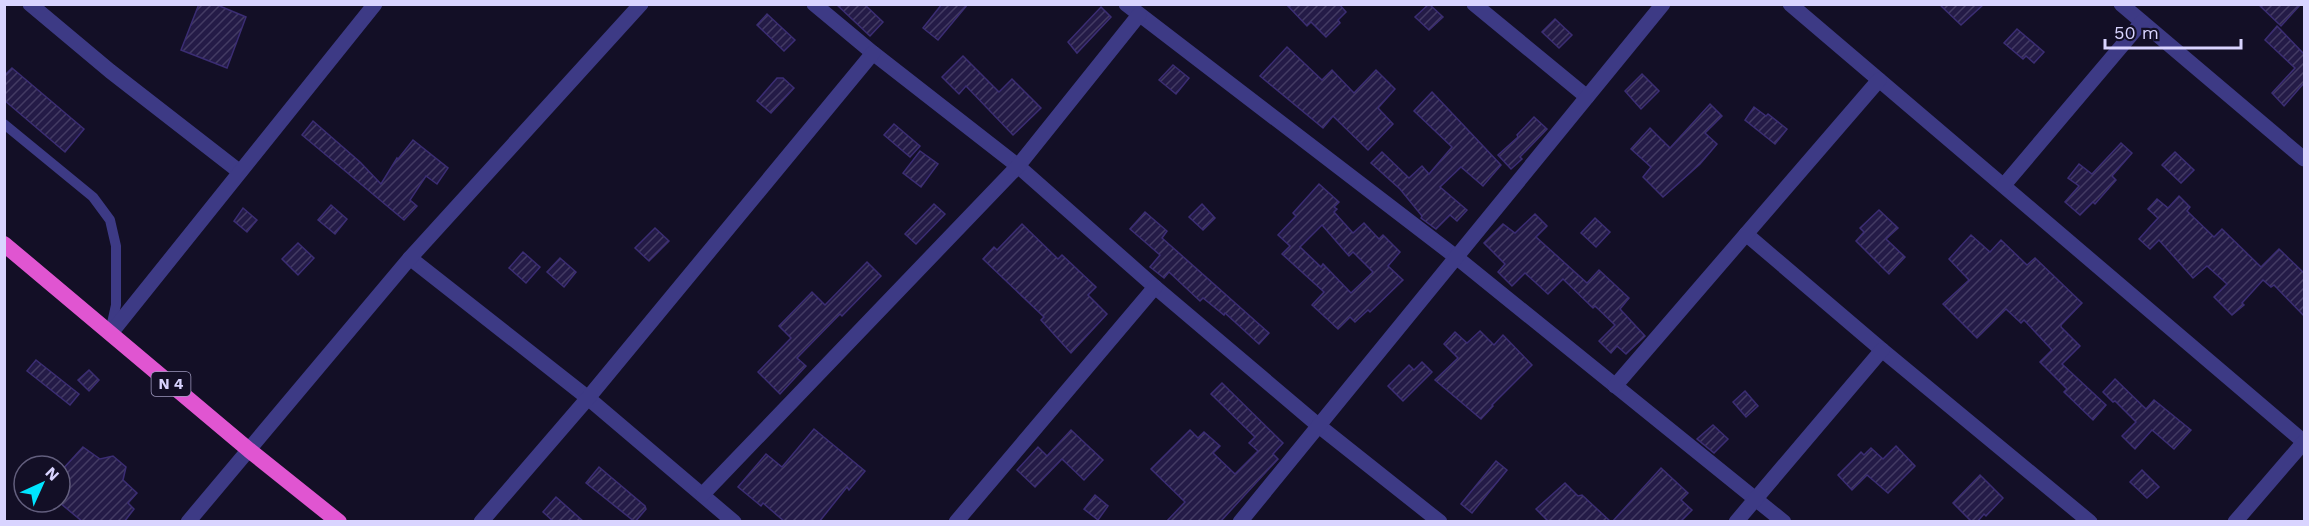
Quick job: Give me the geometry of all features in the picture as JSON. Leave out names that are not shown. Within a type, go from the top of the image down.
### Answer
[{"type":"highway","name":"N 4","points":[[4,244],[249,450],[339,522]]},
{"type":"street","points":[[30,4],[240,172]]},
{"type":"street","points":[[111,333],[375,4]]},
{"type":"street","points":[[188,522],[410,258],[641,4]]},
{"type":"street","points":[[814,4],[1018,166],[1155,287],[1319,426],[1440,522]]},
{"type":"street","points":[[1125,4],[1456,257],[1784,522]]},
{"type":"street","points":[[1474,4],[1587,97]]},
{"type":"street","points":[[1240,522],[1663,4]]},
{"type":"street","points":[[1790,4],[2304,442],[2235,522]]},
{"type":"street","points":[[2121,4],[2304,159]]},
{"type":"street","points":[[703,494],[1018,166],[1139,15]]},
{"type":"street","points":[[2004,185],[2142,22]]},
{"type":"street","points":[[481,522],[588,398],[873,53]]},
{"type":"street","points":[[1615,386],[1879,80]]},
{"type":"street","points":[[1746,234],[2090,522]]},
{"type":"street","points":[[410,258],[588,398],[734,522]]},
{"type":"street","points":[[956,522],[1155,287]]},
{"type":"street","points":[[1736,522],[1882,350]]},
{"type":"lane","points":[[4,123],[93,197],[110,220],[116,246],[116,305],[111,333]]},
{"type":"building","points":[[199,4],[215,4],[246,17],[227,68],[181,50]]},
{"type":"building","points":[[836,4],[864,4],[883,22],[870,36]]},
{"type":"building","points":[[942,4],[968,4],[938,40],[923,28]]},
{"type":"building","points":[[1286,4],[1339,4],[1346,12],[1338,20],[1340,23],[1326,37],[1311,22],[1307,26]]},
{"type":"building","points":[[1429,4],[1443,17],[1429,30],[1415,17]]},
{"type":"building","points":[[1939,4],[1984,4],[1961,25]]},
{"type":"building","points":[[2258,4],[2301,4],[2281,26]]},
{"type":"building","points":[[1101,7],[1111,17],[1077,53],[1068,42]]},
{"type":"building","points":[[767,14],[795,40],[784,51],[757,25]]},
{"type":"building","points":[[1555,19],[1572,35],[1559,48],[1542,32]]},
{"type":"building","points":[[2277,26],[2304,54],[2304,83],[2284,106],[2272,93],[2295,68],[2265,40]]},
{"type":"building","points":[[2017,29],[2044,52],[2034,63],[2026,56],[2023,59],[2004,43]]},
{"type":"building","points":[[1287,47],[1322,80],[1332,70],[1354,93],[1376,70],[1395,89],[1378,108],[1393,124],[1368,150],[1333,116],[1323,128],[1260,76]]},
{"type":"building","points":[[963,56],[999,92],[1012,79],[1041,108],[1013,135],[966,86],[959,94],[942,77]]},
{"type":"building","points":[[1173,65],[1189,78],[1176,94],[1159,80]]},
{"type":"building","points":[[12,68],[84,129],[65,152],[4,100],[4,76]]},
{"type":"building","points":[[1642,74],[1659,91],[1641,109],[1625,91]]},
{"type":"building","points":[[777,78],[783,78],[794,88],[771,113],[757,101]]},
{"type":"building","points":[[1432,92],[1501,165],[1483,186],[1461,167],[1440,187],[1467,210],[1457,221],[1450,215],[1436,229],[1421,218],[1422,216],[1400,189],[1371,163],[1382,152],[1409,178],[1422,166],[1429,174],[1452,147],[1414,111]]},
{"type":"building","points":[[1710,104],[1722,116],[1705,133],[1717,144],[1700,164],[1663,197],[1643,177],[1651,167],[1631,149],[1650,128],[1670,148]]},
{"type":"building","points":[[1754,107],[1766,116],[1768,114],[1787,129],[1775,144],[1745,120]]},
{"type":"building","points":[[1534,117],[1547,129],[1511,169],[1498,155],[1518,137],[1517,135]]},
{"type":"building","points":[[313,121],[360,162],[381,184],[397,158],[413,140],[448,168],[437,184],[426,176],[410,200],[417,206],[404,220],[302,135]]},
{"type":"building","points":[[894,124],[920,146],[910,157],[884,135]]},
{"type":"building","points":[[2121,143],[2132,153],[2112,176],[2116,180],[2095,204],[2093,202],[2080,215],[2065,202],[2079,186],[2068,178],[2079,164],[2092,174]]},
{"type":"building","points":[[920,151],[938,164],[921,187],[903,173]]},
{"type":"building","points":[[2175,152],[2194,170],[2181,183],[2162,165]]},
{"type":"building","points":[[1319,184],[1339,202],[1334,207],[1337,209],[1334,212],[1353,233],[1364,223],[1379,239],[1383,235],[1400,252],[1388,266],[1403,280],[1370,312],[1368,310],[1355,322],[1350,317],[1338,329],[1312,305],[1324,292],[1282,254],[1290,246],[1278,235],[1296,216],[1293,213]],"holes":[[[1322,225],[1349,256],[1353,252],[1373,272],[1351,293],[1323,264],[1321,267],[1300,247]]]},
{"type":"building","points":[[2179,196],[2190,207],[2187,211],[2214,237],[2222,229],[2261,267],[2279,249],[2304,273],[2304,316],[2274,285],[2271,287],[2263,280],[2242,303],[2244,305],[2232,315],[2214,297],[2227,284],[2207,266],[2193,278],[2159,240],[2150,249],[2139,239],[2158,218],[2148,209],[2157,199],[2168,208]]},
{"type":"building","points":[[934,204],[945,214],[916,244],[905,234]]},
{"type":"building","points":[[1202,204],[1215,218],[1203,230],[1189,217]]},
{"type":"building","points":[[331,205],[347,219],[335,234],[318,220]]},
{"type":"building","points":[[243,208],[257,220],[247,232],[234,221]]},
{"type":"building","points":[[1879,210],[1898,228],[1886,239],[1905,257],[1889,274],[1856,241],[1864,232],[1860,228]]},
{"type":"building","points":[[1145,212],[1167,231],[1162,238],[1269,333],[1259,344],[1225,313],[1224,315],[1203,298],[1200,301],[1169,272],[1164,278],[1150,267],[1160,255],[1130,229]]},
{"type":"building","points":[[1535,214],[1547,226],[1536,237],[1587,283],[1599,270],[1629,298],[1620,309],[1645,336],[1626,354],[1617,346],[1611,353],[1599,341],[1615,325],[1595,306],[1593,308],[1563,279],[1548,294],[1525,273],[1512,286],[1498,272],[1505,264],[1484,243],[1503,224],[1515,233]]},
{"type":"building","points":[[1595,218],[1610,232],[1596,247],[1581,233]]},
{"type":"building","points":[[1022,224],[1058,259],[1062,255],[1096,287],[1088,295],[1107,314],[1071,353],[1041,320],[1044,317],[983,259],[994,247],[997,250]]},
{"type":"building","points":[[655,228],[669,241],[649,261],[635,248]]},
{"type":"building","points":[[1971,235],[1990,252],[2001,240],[2027,265],[2035,258],[2082,303],[2061,325],[2080,346],[2062,364],[2106,405],[2093,420],[2064,392],[2067,389],[2040,362],[2052,350],[2024,320],[2021,323],[2006,309],[1977,338],[1943,304],[1969,280],[1949,259]]},
{"type":"building","points":[[298,243],[314,258],[298,275],[282,259]]},
{"type":"building","points":[[523,252],[540,267],[526,283],[509,268]]},
{"type":"building","points":[[560,258],[576,272],[564,287],[547,272]]},
{"type":"building","points":[[867,262],[881,276],[797,358],[806,366],[780,394],[758,372],[791,338],[779,326],[812,292],[825,305]]},
{"type":"building","points":[[1480,331],[1494,345],[1503,335],[1532,365],[1481,419],[1435,380],[1458,358],[1444,344],[1455,332],[1467,343]]},
{"type":"building","points":[[36,360],[79,394],[70,405],[27,371]]},
{"type":"building","points":[[1422,362],[1432,372],[1403,401],[1388,386],[1409,365],[1414,370]]},
{"type":"building","points":[[89,370],[99,380],[89,391],[78,380]]},
{"type":"building","points":[[2115,379],[2146,409],[2154,400],[2191,430],[2174,449],[2152,430],[2135,449],[2122,436],[2136,422],[2103,392]]},
{"type":"building","points":[[1222,383],[1283,443],[1273,454],[1278,459],[1220,522],[1166,522],[1185,502],[1151,469],[1190,430],[1198,438],[1204,432],[1220,446],[1213,453],[1235,474],[1258,451],[1249,443],[1255,437],[1211,394]]},
{"type":"building","points":[[1745,391],[1758,406],[1746,417],[1733,402]]},
{"type":"building","points":[[1713,425],[1728,439],[1714,453],[1697,439]]},
{"type":"building","points":[[814,429],[865,471],[849,490],[847,487],[819,522],[785,522],[763,503],[761,506],[738,487],[766,454],[782,467]]},
{"type":"building","points":[[1071,430],[1103,460],[1084,480],[1062,459],[1035,487],[1017,470],[1038,447],[1047,456]]},
{"type":"building","points":[[1896,446],[1915,466],[1888,493],[1867,475],[1852,490],[1838,475],[1861,452],[1864,455],[1871,448],[1883,459]]},
{"type":"building","points":[[83,447],[100,459],[113,456],[126,467],[123,480],[137,493],[128,503],[134,509],[124,522],[83,522],[72,513],[72,459]]},
{"type":"building","points":[[1496,461],[1507,470],[1472,513],[1461,504]]},
{"type":"building","points":[[599,467],[645,506],[646,509],[635,522],[586,483]]},
{"type":"building","points":[[1661,468],[1688,493],[1681,500],[1692,510],[1680,522],[1612,522]]},
{"type":"building","points":[[2142,470],[2159,487],[2147,498],[2130,482]]},
{"type":"building","points":[[1980,475],[2003,498],[1986,516],[1984,514],[1977,522],[1972,522],[1953,503]]},
{"type":"building","points":[[1565,483],[1578,496],[1582,495],[1611,522],[1549,522],[1536,509]]},
{"type":"building","points":[[1095,495],[1108,506],[1098,520],[1084,509]]},
{"type":"building","points":[[556,497],[584,522],[554,522],[543,512]]}]
